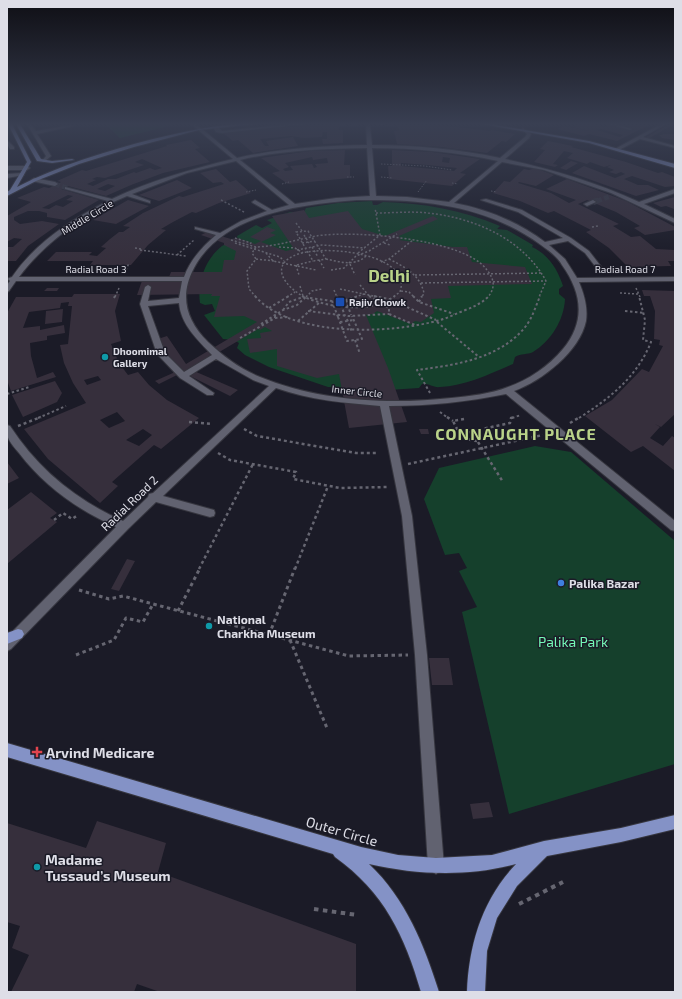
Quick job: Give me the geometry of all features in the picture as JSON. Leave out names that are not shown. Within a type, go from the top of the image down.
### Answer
[{"type":"main road","points":[[13,190],[15,183],[25,171]]},
{"type":"main road","points":[[7,194],[34,180],[58,171]]},
{"type":"main road","points":[[7,639],[18,634]]},
{"type":"main road","name":"Outer Circle","points":[[7,750],[361,855],[398,863],[436,866],[492,863],[544,849],[621,835],[675,822]]},
{"type":"main road","points":[[326,844],[347,856],[366,872],[384,892],[400,916],[414,942],[430,992]]},
{"type":"main road","points":[[476,992],[479,954],[486,926],[497,901],[510,880],[544,849]]},
{"type":"street","name":"Middle Circle","points":[[7,290],[11,279],[35,254],[58,234],[84,217],[112,201],[128,194],[192,171]]},
{"type":"street","points":[[250,171],[293,206]]},
{"type":"street","points":[[371,171],[373,197]]},
{"type":"street","points":[[449,205],[489,171]]},
{"type":"street","name":"Middle Circle","points":[[549,171],[571,176],[618,193],[675,221]]},
{"type":"street","points":[[7,176],[21,175]]},
{"type":"street","points":[[34,180],[55,184]]},
{"type":"street","points":[[67,188],[112,201]]},
{"type":"street","points":[[641,203],[675,191]]},
{"type":"street","points":[[611,196],[618,193]]},
{"type":"street","points":[[128,194],[150,201]]},
{"type":"street","name":"Inner Circle","points":[[373,197],[412,199],[449,205],[495,218],[519,228],[543,244],[564,261],[576,280],[582,295],[584,310],[581,326],[570,346],[556,361],[525,382],[508,390],[475,398],[436,403],[384,404],[353,402],[310,395],[275,385],[253,377],[217,355],[201,340],[190,325],[184,309],[183,300],[185,279],[197,258],[221,236],[243,224],[272,212],[293,206],[324,200],[373,197]]},
{"type":"street","points":[[484,200],[520,211],[569,239],[587,252],[600,268]]},
{"type":"street","points":[[255,202],[272,212]]},
{"type":"street","points":[[197,228],[221,236]]},
{"type":"street","points":[[543,244],[569,239]]},
{"type":"street","name":"Radial Road 3","points":[[11,279],[185,279]]},
{"type":"street","name":"Radial Road 7","points":[[576,280],[675,279]]},
{"type":"street","points":[[148,287],[144,304],[161,354],[183,376],[210,393]]},
{"type":"street","points":[[144,304],[183,300]]},
{"type":"street","points":[[183,376],[217,355]]},
{"type":"street","name":"Radial Road 2","points":[[7,645],[153,497],[275,385]]},
{"type":"street","points":[[508,390],[675,527]]},
{"type":"street","points":[[384,404],[407,516],[421,655],[436,866]]},
{"type":"street","points":[[7,428],[20,448],[53,482],[87,508],[124,526]]},
{"type":"street","points":[[153,497],[210,513]]},
{"type":"path","points":[[347,177],[354,177]]},
{"type":"path","points":[[381,177],[393,178]]},
{"type":"path","points":[[418,192],[427,180]]},
{"type":"path","points":[[280,184],[288,182]]},
{"type":"path","points":[[452,183],[458,184]]},
{"type":"path","points":[[246,192],[256,190]]},
{"type":"path","points":[[491,191],[497,192]]},
{"type":"path","points":[[221,200],[248,214]]},
{"type":"path","points":[[375,206],[380,235]]},
{"type":"path","points":[[376,213],[430,213],[465,221],[496,233],[511,242],[527,254],[544,273],[546,281],[530,318],[519,334],[494,351],[479,357],[418,370],[433,396]]},
{"type":"path","points":[[296,223],[302,231]]},
{"type":"path","points":[[592,228],[598,226]]},
{"type":"path","points":[[313,261],[296,232],[308,230],[326,259]]},
{"type":"path","points":[[221,236],[256,247],[276,246],[316,236],[343,234],[380,235],[414,240],[462,253],[477,261],[491,274],[493,282],[491,294],[480,304],[454,315],[416,326],[351,329],[326,327],[298,321],[273,311],[256,298],[249,288],[247,271],[256,259]]},
{"type":"path","points":[[350,264],[356,256],[370,251],[397,234]]},
{"type":"path","points":[[304,235],[309,243]]},
{"type":"path","points":[[357,254],[380,235]]},
{"type":"path","points":[[230,241],[236,238],[251,243],[246,247]]},
{"type":"path","points":[[177,256],[194,240],[191,240]]},
{"type":"path","points":[[381,262],[389,259],[414,240]]},
{"type":"path","points":[[302,243],[315,241]]},
{"type":"path","points":[[235,243],[280,257],[284,262]]},
{"type":"path","points":[[383,243],[390,245]]},
{"type":"path","points":[[297,250],[322,245],[365,248]]},
{"type":"path","points":[[276,246],[297,250],[303,253]]},
{"type":"path","points":[[305,248],[317,246]]},
{"type":"path","points":[[256,247],[252,253],[256,259]]},
{"type":"path","points":[[312,247],[318,257]]},
{"type":"path","points":[[135,248],[177,256],[187,256]]},
{"type":"path","points":[[266,253],[273,261],[284,262],[303,253],[328,250],[357,254],[381,262],[399,275],[402,283],[401,290],[394,297],[379,304],[351,306],[320,302],[296,292],[282,278],[281,271],[284,262]]},
{"type":"path","points":[[331,270],[344,268],[364,259],[370,251]]},
{"type":"path","points":[[256,259],[284,262],[316,270]]},
{"type":"path","points":[[296,265],[326,259],[350,264],[356,275]]},
{"type":"path","points":[[389,259],[415,275],[421,283],[424,294],[419,302]]},
{"type":"path","points":[[319,260],[324,268]]},
{"type":"path","points":[[296,265],[299,275]]},
{"type":"path","points":[[415,275],[544,273]]},
{"type":"path","points":[[421,283],[546,281]]},
{"type":"path","points":[[360,285],[364,294],[382,303],[401,306]]},
{"type":"path","points":[[114,298],[119,286]]},
{"type":"path","points":[[300,286],[304,297]]},
{"type":"path","points":[[570,423],[608,399],[636,369],[650,342],[643,340],[646,326],[645,313],[636,288],[643,288]]},
{"type":"path","points":[[261,324],[283,310],[297,305],[312,291],[322,289]]},
{"type":"path","points":[[340,289],[389,299],[401,306],[436,320],[479,357]]},
{"type":"path","points":[[334,290],[339,300]]},
{"type":"path","points":[[401,290],[409,292],[419,302],[454,315]]},
{"type":"path","points":[[268,308],[296,292]]},
{"type":"path","points":[[620,293],[639,294]]},
{"type":"path","points":[[283,310],[289,302],[304,297],[332,301],[346,300],[364,294]]},
{"type":"path","points":[[332,301],[347,340],[362,339],[346,300]]},
{"type":"path","points":[[298,321],[320,302]]},
{"type":"path","points":[[340,304],[352,332]]},
{"type":"path","points":[[379,304],[389,308],[389,314]]},
{"type":"path","points":[[273,311],[275,318]]},
{"type":"path","points":[[308,311],[349,316],[378,316],[389,314],[416,326]]},
{"type":"path","points":[[625,311],[645,313]]},
{"type":"path","points":[[340,322],[352,315]]},
{"type":"path","points":[[240,338],[275,318],[289,317]]},
{"type":"path","points":[[338,317],[354,320]]},
{"type":"path","points":[[355,340],[360,354]]},
{"type":"path","points":[[7,394],[29,387]]},
{"type":"path","points":[[18,426],[66,406]]},
{"type":"path","points":[[440,412],[453,421],[459,433],[510,423],[511,418],[527,414]]},
{"type":"path","points":[[453,421],[464,420]]},
{"type":"path","points":[[189,422],[212,424]]},
{"type":"path","points":[[397,466],[482,450],[545,435],[540,429]]},
{"type":"path","points":[[473,431],[482,436],[478,442]]},
{"type":"path","points":[[469,432],[466,437],[478,442],[503,482]]},
{"type":"path","points":[[250,433],[257,436],[356,453],[377,453]]},
{"type":"path","points":[[230,460],[296,472],[294,479],[340,488],[401,487]]},
{"type":"path","points":[[178,611],[253,464]]},
{"type":"path","points":[[269,634],[328,486]]},
{"type":"path","points":[[54,520],[63,513]]},
{"type":"path","points":[[65,586],[109,599],[123,596],[349,656],[421,655]]},
{"type":"path","points":[[76,655],[114,640],[126,618],[143,622],[153,604]]},
{"type":"path","points":[[290,640],[327,728]]},
{"type":"path","points":[[518,904],[563,882]]},
{"type":"path","points":[[314,909],[357,915]]},
{"type":"green space","points":[[372,201],[373,205],[383,202],[443,208],[486,220],[500,226],[497,229],[507,230],[533,245],[532,247],[548,258],[552,263],[563,286],[559,289],[559,294],[565,299],[564,307],[559,322],[551,336],[533,352],[515,357],[513,364],[477,379],[449,386],[438,387],[422,384],[419,388],[388,390],[328,387],[269,367],[245,355],[237,348],[239,343],[234,340],[223,339],[204,315],[215,311],[212,304],[205,305],[200,303],[199,295],[201,280],[207,264],[216,251],[224,245],[238,241],[237,236],[256,225],[262,228],[272,223],[267,220],[290,212],[304,212],[306,208],[338,203]]},
{"type":"green space","name":"Palika Park","points":[[535,446],[571,452],[675,541],[675,764],[509,814],[462,612],[477,607],[459,571],[467,568],[459,553],[445,555],[424,499],[439,468]]},
{"type":"building","points":[[81,171],[127,171],[105,178],[97,177],[92,179],[96,180],[87,184],[93,186],[108,179],[116,179],[134,172],[173,171],[131,185],[106,196],[68,186],[61,189],[99,200],[65,220],[47,217],[47,213],[39,211],[28,211],[14,217],[14,220],[20,224],[42,221],[59,224],[28,246],[16,261],[7,261],[7,247],[13,247],[22,239],[14,238],[7,242],[7,216],[31,202],[17,198],[44,187],[49,188],[61,182],[57,181]],"holes":[[[108,184],[115,186],[105,191],[97,189]],[[68,195],[73,196],[66,200],[73,201],[63,207],[56,205],[49,209],[42,208]]]},
{"type":"building","points":[[218,171],[230,182],[236,180],[251,193],[219,203],[196,213],[192,212],[161,229],[166,230],[148,245],[131,265],[90,265],[93,261],[47,261],[56,252],[92,252],[89,255],[97,256],[106,248],[101,247],[110,239],[119,232],[123,232],[130,227],[123,226],[143,213],[179,196],[183,197],[224,184],[221,182],[213,183],[200,173]]},
{"type":"building","points":[[280,171],[350,171],[350,178],[288,184],[272,173]]},
{"type":"building","points":[[388,171],[463,171],[460,173],[466,174],[452,186],[389,179]]},
{"type":"building","points":[[522,171],[542,171],[554,175],[536,186],[518,183],[551,193],[569,203],[576,200],[546,189],[567,179],[626,201],[675,227],[675,230],[645,235],[634,228],[640,226],[616,212],[587,200],[578,204],[619,224],[613,226],[631,237],[640,236],[656,249],[675,250],[675,261],[668,261],[671,266],[628,267],[609,248],[586,232],[591,230],[554,211],[548,213],[520,201],[493,193],[504,181],[510,182]]},
{"type":"building","points":[[576,171],[596,171],[615,178],[625,174],[621,172],[616,174],[609,172],[612,171],[651,171],[658,173],[662,172],[675,177],[675,186],[665,187],[632,176],[624,179],[638,185],[648,185],[659,190],[636,196],[572,173]]},
{"type":"building","points":[[177,180],[192,188],[159,201],[139,195]]},
{"type":"building","points":[[675,197],[674,209],[666,206],[661,207],[653,203]]},
{"type":"building","points":[[128,200],[149,206],[116,224],[93,220]]},
{"type":"building","points":[[304,210],[309,218],[348,211],[362,229],[385,236],[433,216],[438,219],[399,236],[401,239],[399,240],[453,247],[467,247],[472,262],[525,267],[532,284],[448,286],[451,298],[431,299],[434,313],[421,322],[415,321],[411,324],[377,311],[373,314],[366,315],[388,368],[407,422],[349,428],[339,374],[317,378],[277,366],[277,349],[250,353],[247,339],[261,338],[260,333],[272,331],[265,327],[260,330],[258,329],[194,367],[194,371],[238,390],[230,396],[188,375],[177,375],[159,384],[155,381],[173,373],[175,366],[158,339],[167,336],[186,364],[257,322],[244,316],[214,317],[220,296],[211,296],[212,294],[137,295],[143,278],[169,277],[171,272],[222,272],[224,260],[234,260],[236,251],[224,245],[224,243],[201,235],[207,232],[231,239],[238,238],[255,244],[261,241],[250,237],[267,227],[276,230],[270,233],[276,235],[261,242],[286,251],[294,249],[272,216]]},
{"type":"building","points":[[47,288],[59,288],[57,291],[44,291]]},
{"type":"building","points":[[642,290],[675,291],[675,414],[661,427],[655,424],[660,427],[650,438],[663,446],[672,436],[675,438],[675,471],[643,446],[631,452],[585,416],[612,400],[642,369],[649,372],[663,346],[659,345],[660,340],[654,339],[655,311],[650,296],[644,296]]},
{"type":"building","points":[[74,294],[120,294],[115,311],[121,341],[111,344],[119,363],[128,375],[138,372],[149,385],[167,400],[199,418],[161,449],[154,445],[112,482],[118,486],[100,503],[48,459],[24,429],[86,403],[73,383],[64,363],[60,345],[68,344],[72,306],[68,306],[69,302],[61,303],[60,308],[29,312],[23,328],[40,326],[40,330],[64,325],[65,333],[47,336],[47,340],[30,343],[31,356],[37,378],[53,372],[56,377],[11,391],[7,380],[7,313],[16,297],[72,297]],"holes":[[[98,376],[101,380],[87,385],[84,380]],[[117,412],[125,421],[109,428],[100,420]],[[143,429],[152,435],[139,446],[126,440]]]},
{"type":"building","points":[[63,309],[62,322],[45,324],[46,311]]},
{"type":"building","points":[[55,381],[62,393],[57,402],[23,417],[12,395]]},
{"type":"building","points":[[419,429],[428,429],[429,434],[421,434]]},
{"type":"building","points":[[7,462],[19,478],[7,484]]},
{"type":"building","points":[[31,492],[57,513],[50,518],[57,522],[7,564],[7,510]]},
{"type":"building","points":[[127,559],[135,561],[119,591],[111,589]]},
{"type":"building","points":[[429,658],[449,658],[453,685],[432,685]]},
{"type":"building","points":[[489,802],[493,817],[473,819],[470,804]]},
{"type":"building","points":[[97,821],[166,843],[158,872],[356,944],[356,992],[160,992],[137,984],[134,992],[11,992],[29,955],[12,948],[20,926],[7,922],[7,823],[86,848]]},
{"type":"tunnel","points":[[55,184],[67,188]]},
{"type":"tunnel","points":[[599,200],[611,196]]},
{"type":"tunnel","points":[[593,202],[599,200]]},
{"type":"place","name":"Rajiv Chowk","points":[[340,302]]},
{"type":"place","name":"Dhoomimal Gallery","points":[[105,357]]},
{"type":"place","name":"Palika Bazar","points":[[561,583]]},
{"type":"place","name":"National Charkha Museum","points":[[209,626]]},
{"type":"place","name":"Arvind Medicare","points":[[37,752]]},
{"type":"place","name":"Madame Tussaud’s Museum","points":[[37,867]]},
{"type":"district","name":"Delhi","points":[[389,275]]},
{"type":"district","name":"CONNAUGHT PLACE","points":[[516,433]]}]
